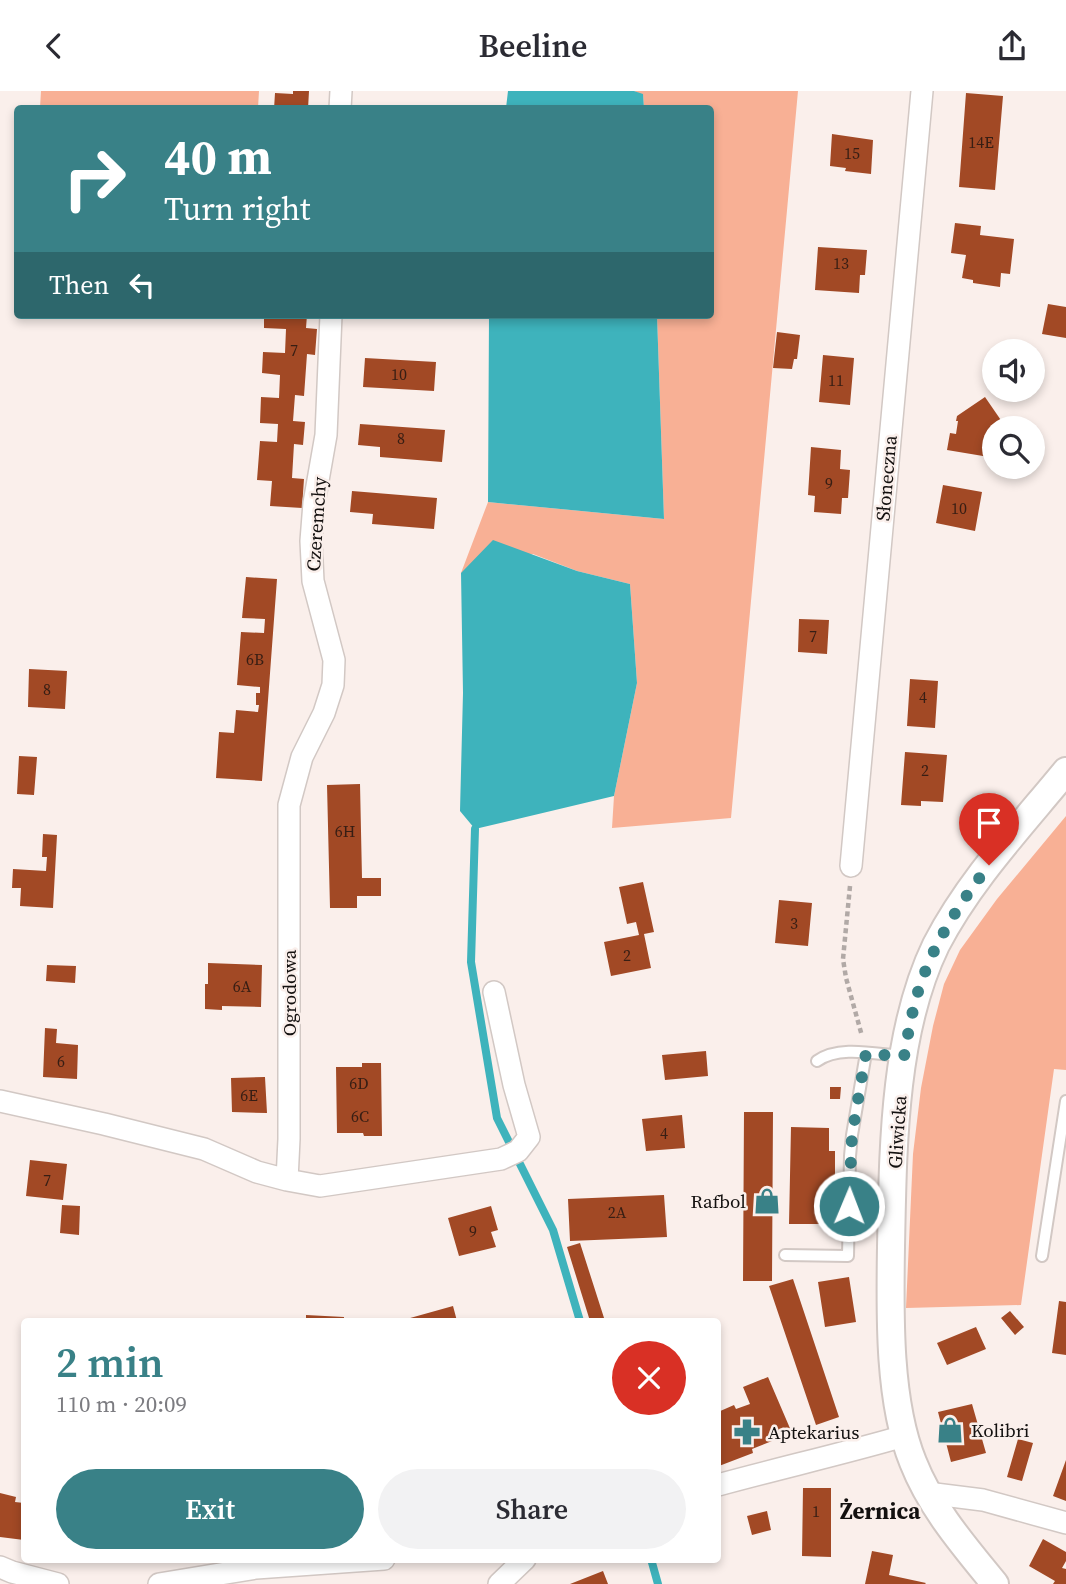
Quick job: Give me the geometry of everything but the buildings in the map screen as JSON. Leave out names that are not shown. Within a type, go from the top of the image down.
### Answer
[{"type":"street","name":"Słoneczna","points":[[851,866],[922,91]]},
{"type":"street","name":"Czeremchy","points":[[289,806],[302,757],[324,713],[333,685],[334,660],[313,581],[311,541],[314,503],[326,435],[331,319]]},
{"type":"street","name":"Gliwicka","points":[[995,1584],[960,1542],[928,1493],[904,1436],[896,1395],[894,1362],[891,1261],[894,1144],[912,1013],[924,974],[937,945],[952,917],[989,865],[1066,771]]},
{"type":"street","name":"Ogrodowa","points":[[287,1180],[289,806]]},
{"type":"street","points":[[0,1101],[204,1149],[257,1172],[320,1186],[510,1155],[529,1136],[514,1085],[494,992]]},
{"type":"street","points":[[721,1484],[904,1436]]},
{"type":"street","points":[[928,1493],[983,1500],[1066,1523]]},
{"type":"street","points":[[159,1584],[256,1568],[327,1563]]},
{"type":"street","points":[[499,1584],[521,1563]]},
{"type":"street","points":[[0,1567],[58,1584]]},
{"type":"lane","points":[[817,1061],[839,1052],[904,1057]]},
{"type":"lane","points":[[785,1255],[848,1256],[850,1145],[866,1053]]},
{"type":"lane","points":[[1042,1256],[1066,1101]]},
{"type":"path","points":[[851,866],[843,959],[857,1014]]},
{"type":"shaded area","points":[[41,91],[259,91],[258,105],[40,105]]},
{"type":"shaded area","points":[[634,91],[798,91],[731,818],[612,828],[614,796],[637,683],[630,584],[577,571],[533,554],[461,573],[488,502],[664,519],[657,319],[714,319],[714,105],[644,105],[643,95]]},
{"type":"shaded area","points":[[1066,816],[1066,1070],[1054,1069],[1021,1305],[906,1308],[913,1154],[921,1088],[944,984],[960,950],[997,899]]},
{"type":"water","points":[[508,91],[634,91],[643,94],[644,105],[506,105]]},
{"type":"water","points":[[489,319],[657,319],[664,519],[488,502]]},
{"type":"water","points":[[493,540],[577,571],[630,584],[637,683],[614,796],[475,829],[460,811],[463,693],[461,573]]},
{"type":"waterway","points":[[475,829],[471,962],[497,1118],[553,1230],[579,1318]]},
{"type":"waterway","points":[[652,1563],[658,1584]]},
{"type":"place","name":"Rafbol","points":[[767,1201]]},
{"type":"place","name":"Kolibri","points":[[950,1430]]},
{"type":"place","name":"Aptekarius","points":[[747,1432]]},
{"type":"district","name":"Żernica","points":[[880,1511]]},
{"type":"route","points":[[849,1206],[852,1135],[866,1053],[904,1057],[915,1000],[924,974],[952,917],[989,865]]}]
